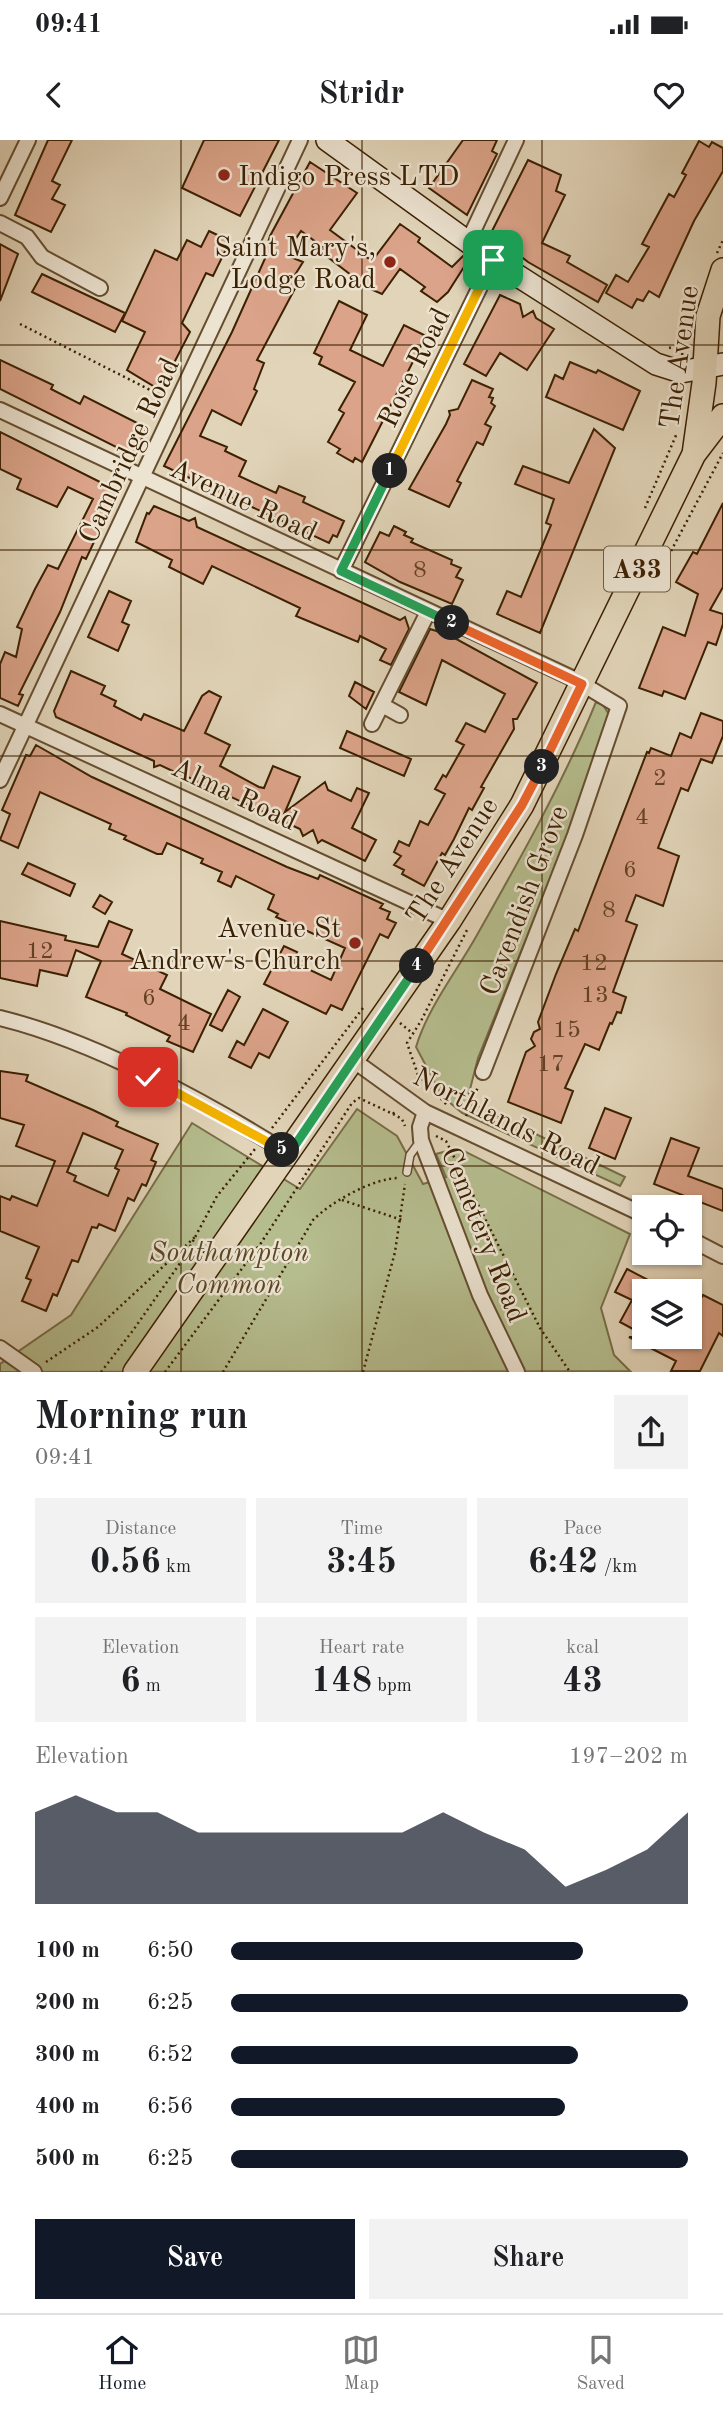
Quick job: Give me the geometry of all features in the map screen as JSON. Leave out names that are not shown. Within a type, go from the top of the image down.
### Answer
[{"type":"main road","name":"The Avenue","points":[[135,1371],[353,1060],[458,926],[522,805],[694,454],[714,367],[708,316],[723,270]]},
{"type":"main road","name":"The Avenue","points":[[694,454],[712,434],[723,416]]},
{"type":"street","points":[[1,192],[28,140]]},
{"type":"street","name":"Cambridge Road","points":[[0,780],[300,140]]},
{"type":"street","points":[[327,140],[493,260],[656,365],[674,371],[714,367]]},
{"type":"street","points":[[468,242],[516,140]]},
{"type":"street","points":[[0,223],[27,237],[42,257],[100,288]]},
{"type":"street","name":"Rose Road","points":[[341,571],[493,260]]},
{"type":"street","name":"Avenue Road","points":[[0,410],[582,684]]},
{"type":"street","points":[[372,724],[429,612]]},
{"type":"street","name":"Cavendish Grove","points":[[483,1072],[575,835],[619,706],[582,684]]},
{"type":"street","points":[[382,705],[400,715]]},
{"type":"street","name":"Alma Road","points":[[0,714],[458,926]]},
{"type":"street","points":[[0,1018],[51,1033],[108,1057],[289,1154]]},
{"type":"street","name":"Northlands Road","points":[[353,1060],[425,1112],[632,1209]]},
{"type":"street","name":"Cemetery Road","points":[[425,1112],[420,1127],[421,1140],[480,1295],[517,1371]]},
{"type":"street","points":[[702,1245],[723,1256]]},
{"type":"street","points":[[0,1348],[34,1371]]},
{"type":"lane","points":[[406,1175],[410,1155],[421,1140]]},
{"type":"path","points":[[20,324],[177,403]]},
{"type":"path","points":[[682,351],[688,324]]},
{"type":"path","points":[[648,595],[723,453]]},
{"type":"path","points":[[455,1113],[418,1074],[407,1043],[411,1032],[421,1021],[458,926]]},
{"type":"path","points":[[273,1126],[369,1000]]},
{"type":"path","points":[[398,1022],[411,1032]]},
{"type":"path","points":[[414,1085],[418,1074]]},
{"type":"path","points":[[165,1371],[261,1243],[352,1103],[359,1098],[393,1114],[397,1109]]},
{"type":"path","points":[[464,1118],[474,1101]]},
{"type":"path","points":[[446,1140],[540,1328],[570,1371]]},
{"type":"path","points":[[101,1371],[134,1329],[197,1235],[217,1196],[252,1152]]},
{"type":"path","points":[[223,1371],[313,1220],[327,1206],[383,1178],[406,1175],[402,1220],[363,1371]]},
{"type":"path","points":[[341,1199],[402,1220]]},
{"type":"path","points":[[46,1362],[99,1327],[197,1235]]},
{"type":"green space","points":[[596,702],[603,705],[610,716],[581,803],[478,1058],[467,1101],[625,1177],[620,1186],[462,1113],[442,1096],[416,1047],[435,1003],[477,935],[540,820],[570,762]]},
{"type":"green space","name":"Southampton Common","points":[[357,1109],[397,1136],[423,1184],[446,1177],[436,1154],[458,1148],[630,1234],[601,1308],[614,1355],[630,1371],[0,1372],[0,1364],[71,1315],[192,1123],[300,1189]]},
{"type":"building","points":[[48,140],[72,140],[52,181],[60,185],[52,199],[65,205],[51,232],[15,215]]},
{"type":"building","name":"Indigo Press LTD","points":[[204,140],[279,140],[240,216],[182,188]]},
{"type":"building","points":[[463,140],[497,140],[492,151],[497,154],[467,215],[429,188]]},
{"type":"building","points":[[699,141],[709,147],[712,142],[723,148],[723,171],[694,221],[659,297],[649,291],[643,301],[637,299],[632,308],[606,293],[616,275],[628,282],[649,247],[642,244],[669,194],[674,197],[686,175],[682,173]]},
{"type":"building","points":[[528,160],[561,175],[556,191],[565,195],[542,243],[570,256],[567,262],[607,285],[598,302],[528,262],[491,233]]},
{"type":"building","points":[[310,162],[357,193],[330,230],[372,261],[400,224],[420,238],[418,242],[452,267],[464,255],[469,259],[448,292],[437,302],[421,291],[425,287],[400,269],[382,294],[368,288],[321,252],[324,248],[301,231],[293,243],[288,256],[303,262],[293,278],[299,281],[257,360],[264,363],[254,389],[257,391],[241,425],[212,410],[200,436],[227,447],[225,451],[246,461],[239,476],[276,493],[279,486],[305,497],[303,502],[344,521],[337,537],[333,535],[329,543],[164,466],[232,332],[267,254],[265,253],[270,236]]},
{"type":"building","points":[[209,231],[230,241],[213,276],[206,273],[182,323],[190,332],[160,390],[127,370],[145,332],[122,321],[155,250],[177,260],[187,240],[201,247]]},
{"type":"building","points":[[0,244],[18,254],[0,301]]},
{"type":"building","points":[[42,274],[125,313],[115,332],[32,292]]},
{"type":"building","points":[[500,295],[520,304],[523,317],[533,311],[536,318],[554,329],[527,370],[500,353],[486,376],[464,364]]},
{"type":"building","points":[[339,301],[367,315],[350,350],[383,366],[404,325],[426,336],[362,462],[355,458],[353,462],[337,453],[340,449],[328,442],[344,413],[339,410],[355,382],[319,364],[322,357],[314,353]]},
{"type":"building","points":[[0,360],[53,385],[51,389],[80,404],[84,396],[147,428],[134,456],[0,389]]},
{"type":"building","points":[[570,362],[596,373],[598,370],[640,391],[623,430],[546,397],[555,375],[563,379]]},
{"type":"building","points":[[472,380],[493,389],[489,397],[493,398],[491,403],[495,406],[485,424],[491,427],[483,445],[477,442],[457,481],[461,483],[449,507],[409,489],[446,424],[449,411],[458,409]]},
{"type":"building","points":[[594,429],[615,448],[540,633],[497,614],[507,591],[521,597],[551,525],[546,523],[554,499],[515,484],[523,466],[569,483]]},
{"type":"building","points":[[0,432],[118,491],[86,559],[82,557],[60,612],[19,694],[23,695],[18,706],[0,698],[0,664],[5,652],[16,657],[22,629],[17,627],[35,589],[48,565],[58,569],[93,499],[68,487],[57,507],[17,489],[21,479],[0,469]]},
{"type":"building","points":[[723,503],[723,587],[710,610],[723,614],[723,624],[716,645],[708,642],[685,699],[664,691],[662,696],[639,688],[663,627],[685,636],[698,594],[676,582],[693,552],[697,554]]},
{"type":"building","points":[[154,506],[189,521],[195,518],[197,527],[400,620],[405,617],[409,629],[391,665],[380,660],[386,649],[360,636],[358,642],[296,616],[300,608],[212,566],[203,584],[169,567],[172,560],[136,542],[147,513],[149,514]]},
{"type":"building","points":[[394,526],[406,532],[404,535],[413,539],[411,542],[452,560],[451,564],[461,568],[456,577],[463,580],[452,604],[400,582],[365,562],[380,532],[389,536]]},
{"type":"building","points":[[109,591],[131,601],[122,622],[129,625],[118,651],[88,637]]},
{"type":"building","points":[[430,629],[449,635],[537,683],[517,719],[513,719],[514,729],[481,787],[484,788],[472,810],[469,808],[445,855],[442,853],[424,886],[402,874],[404,870],[394,865],[401,856],[394,852],[399,841],[409,846],[420,821],[428,825],[445,794],[435,789],[443,775],[446,777],[464,745],[456,741],[466,723],[485,732],[505,694],[442,660],[426,705],[399,692]]},
{"type":"building","points":[[71,671],[105,686],[101,694],[116,701],[114,706],[141,720],[144,714],[184,731],[202,696],[209,691],[221,697],[205,733],[230,745],[220,766],[264,788],[273,766],[300,777],[285,812],[325,782],[328,790],[351,801],[357,788],[369,793],[352,828],[376,840],[365,861],[322,840],[318,843],[313,830],[303,836],[300,829],[212,788],[206,791],[203,784],[184,775],[178,778],[177,773],[160,765],[154,767],[154,761],[56,717],[54,711]]},
{"type":"building","points":[[355,682],[374,692],[366,709],[349,696]]},
{"type":"building","points":[[701,713],[723,721],[723,736],[712,763],[701,759],[688,791],[681,788],[658,848],[679,856],[663,906],[636,895],[626,921],[637,925],[613,992],[626,997],[621,1013],[617,1012],[612,1024],[610,1023],[599,1050],[585,1044],[565,1088],[573,1091],[561,1123],[508,1102],[526,1052],[535,1046],[531,1039],[534,1032],[540,1029],[538,1022],[556,974],[575,929],[578,931],[647,752],[649,753],[651,748],[671,756],[680,733],[691,738]]},
{"type":"building","points":[[347,731],[411,759],[404,776],[340,748]]},
{"type":"building","points":[[36,745],[92,777],[287,867],[318,879],[320,875],[383,904],[380,908],[390,912],[387,919],[396,923],[388,938],[380,934],[342,1010],[331,1005],[326,1014],[264,984],[284,946],[297,952],[293,962],[331,980],[345,948],[276,917],[278,914],[268,909],[274,895],[236,876],[231,887],[218,881],[222,872],[201,863],[203,859],[167,843],[162,854],[157,854],[124,839],[126,836],[109,829],[111,824],[40,792],[18,848],[0,840],[10,814],[2,810],[26,755],[30,756]]},
{"type":"building","points":[[28,863],[75,884],[70,896],[22,874]]},
{"type":"building","points":[[100,895],[112,902],[105,914],[93,907]]},
{"type":"building","points":[[0,921],[66,936],[65,940],[98,947],[109,921],[132,930],[122,954],[167,975],[160,989],[211,1014],[193,1052],[167,1041],[170,1036],[126,1015],[127,1013],[86,997],[101,961],[76,950],[67,976],[40,970],[37,986],[0,978]]},
{"type":"building","points":[[228,990],[240,997],[222,1031],[210,1025]]},
{"type":"building","points":[[263,1009],[288,1022],[269,1058],[259,1053],[251,1068],[229,1057],[237,1041],[244,1045]]},
{"type":"building","points":[[0,1071],[28,1075],[26,1081],[93,1110],[118,1122],[116,1126],[158,1144],[151,1160],[156,1162],[146,1186],[142,1184],[134,1201],[128,1198],[115,1231],[99,1224],[97,1228],[92,1227],[78,1262],[72,1260],[57,1296],[53,1294],[46,1311],[22,1301],[31,1280],[26,1278],[39,1247],[0,1231],[0,1196],[10,1200],[12,1196],[37,1206],[55,1161],[16,1146],[24,1125],[0,1118]],"holes":[[[83,1133],[123,1150],[115,1168],[119,1170],[108,1196],[74,1181],[76,1176],[67,1172]]]},
{"type":"building","points":[[605,1108],[631,1118],[615,1159],[589,1148]]},
{"type":"building","points":[[671,1138],[699,1148],[688,1176],[723,1189],[723,1211],[702,1203],[702,1195],[682,1195],[654,1184]]},
{"type":"building","points":[[627,1269],[646,1279],[632,1279],[632,1300],[615,1292]]},
{"type":"building","points":[[702,1297],[723,1305],[723,1336],[719,1333],[700,1371],[671,1371],[676,1361],[652,1349],[702,1349]]},
{"type":"building","points":[[632,1300],[632,1328],[620,1322]]},
{"type":"place","name":"Indigo Press LTD","points":[[224,175]]},
{"type":"place","name":"Saint Mary's, Lodge Road","points":[[390,262]]},
{"type":"place","name":"Avenue St Andrew's Church","points":[[355,943]]},
{"type":"route","points":[[148,1077],[289,1154],[384,1011],[449,920],[522,805],[582,684],[341,571],[493,260]]}]
